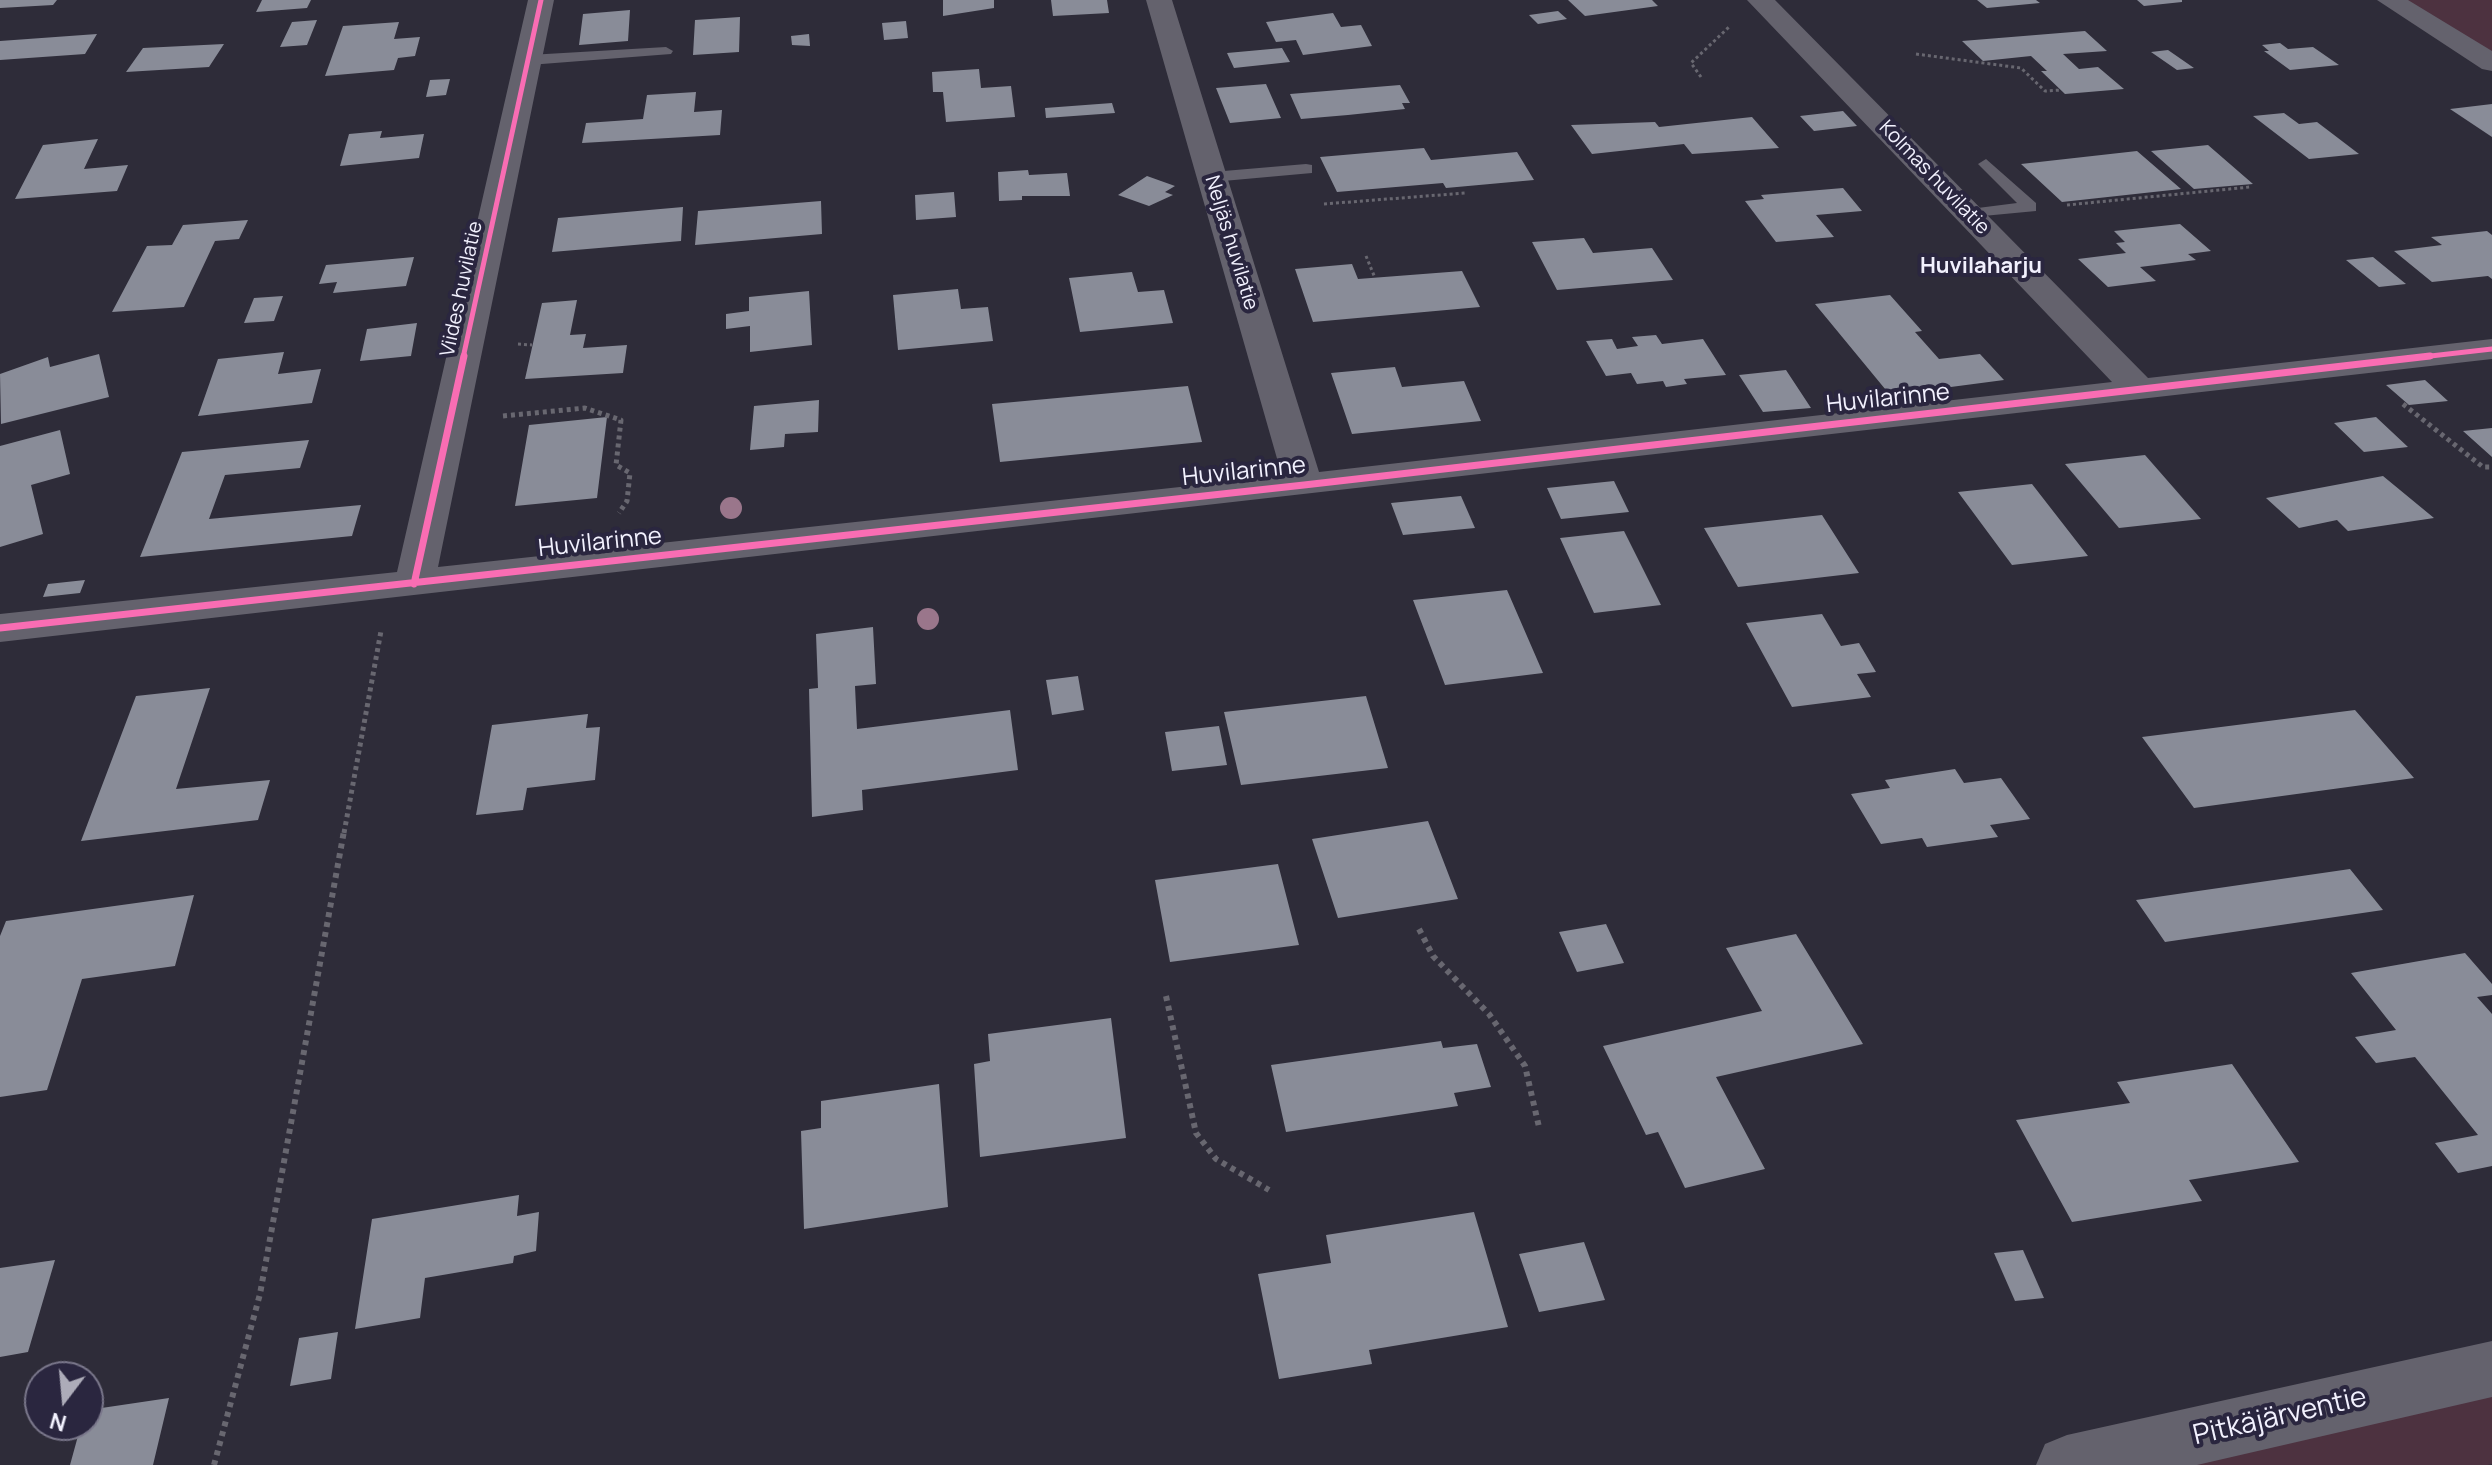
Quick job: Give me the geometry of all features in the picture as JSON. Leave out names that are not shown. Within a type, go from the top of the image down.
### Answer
[{"type":"street","name":"Viides huvilatie","points":[[402,585],[450,421],[541,0]]},
{"type":"street","name":"Neljäs huvilatie","points":[[1159,0],[1304,485]]},
{"type":"street","name":"Kolmas huvilatie","points":[[1760,0],[2141,391]]},
{"type":"street","points":[[2390,0],[2492,63]]},
{"type":"street","name":"Huvilarinne","points":[[0,628],[1304,485],[2492,349]]},
{"type":"street","name":"Pitkäjärventie","points":[[2067,1465],[2492,1369]]},
{"type":"lane","points":[[529,60],[666,51]]},
{"type":"lane","points":[[1986,164],[2030,207]]},
{"type":"lane","points":[[1212,177],[1306,169]]},
{"type":"lane","points":[[1968,214],[2030,207]]},
{"type":"path","points":[[1701,77],[1691,63],[1730,26]]},
{"type":"path","points":[[1916,54],[2021,68],[2045,91],[2061,90]]},
{"type":"path","points":[[1260,173],[1273,208],[1465,193]]},
{"type":"path","points":[[2030,207],[2250,187]]},
{"type":"path","points":[[1366,256],[1375,278]]},
{"type":"path","points":[[2360,366],[2483,467],[2492,467]]},
{"type":"path","points":[[450,421],[585,408],[621,420],[616,465],[630,473],[627,501]]},
{"type":"path","points":[[214,1465],[260,1294],[402,585]]},
{"type":"path","points":[[1419,929],[1433,956],[1489,1014],[1525,1066],[1539,1127]]},
{"type":"path","points":[[1166,996],[1196,1133],[1216,1159],[1269,1190]]},
{"type":"shaded area","points":[[2390,0],[2492,0],[2492,63]]},
{"type":"shaded area","points":[[2492,1391],[2492,1464],[2488,1465],[2141,1465]]},
{"type":"building","points":[[0,0],[57,0],[53,5],[0,8]]},
{"type":"building","points":[[262,0],[311,0],[307,8],[256,12]]},
{"type":"building","points":[[943,0],[994,0],[994,8],[943,16]]},
{"type":"building","points":[[1051,0],[1107,0],[1109,13],[1053,16]]},
{"type":"building","points":[[1568,0],[1652,0],[1658,6],[1585,16]]},
{"type":"building","points":[[1977,0],[2036,0],[2040,3],[1987,8]]},
{"type":"building","points":[[2137,0],[2182,0],[2182,2],[2144,6]]},
{"type":"building","points":[[630,10],[628,41],[579,45],[583,14]]},
{"type":"building","points":[[1558,11],[1567,19],[1538,24],[1529,15]]},
{"type":"building","points":[[1333,13],[1341,27],[1361,25],[1372,46],[1303,55],[1296,40],[1276,42],[1266,22]]},
{"type":"building","points":[[740,17],[739,52],[693,55],[695,20]]},
{"type":"building","points":[[317,20],[307,45],[280,47],[292,22]]},
{"type":"building","points":[[906,21],[908,38],[884,40],[882,23]]},
{"type":"building","points":[[399,22],[394,39],[420,37],[415,56],[398,58],[394,70],[325,76],[343,26]]},
{"type":"building","points":[[2085,31],[2107,51],[2063,54],[2079,69],[2098,67],[2124,89],[2065,94],[2041,71],[2047,71],[2031,56],[1983,61],[1962,41]]},
{"type":"building","points":[[97,34],[85,54],[0,60],[0,41]]},
{"type":"building","points":[[809,34],[810,46],[792,45],[791,36]]},
{"type":"building","points":[[2280,43],[2288,49],[2313,47],[2339,65],[2290,70],[2264,51],[2269,51],[2262,45]]},
{"type":"building","points":[[224,44],[209,67],[126,72],[143,48]]},
{"type":"building","points":[[1282,48],[1290,62],[1234,68],[1227,53]]},
{"type":"building","points":[[2168,50],[2194,68],[2177,70],[2151,52]]},
{"type":"building","points":[[979,69],[981,88],[1011,86],[1015,117],[946,122],[943,92],[933,92],[932,72]]},
{"type":"building","points":[[450,79],[446,95],[426,97],[430,80]]},
{"type":"building","points":[[1266,84],[1281,118],[1230,123],[1216,88]]},
{"type":"building","points":[[1400,85],[1410,103],[1402,103],[1405,109],[1301,119],[1290,94]]},
{"type":"building","points":[[696,92],[694,112],[722,110],[720,135],[582,143],[586,123],[643,119],[647,95]]},
{"type":"building","points":[[1112,103],[1115,113],[1046,118],[1045,108]]},
{"type":"building","points":[[2492,104],[2492,137],[2450,109]]},
{"type":"building","points":[[1843,111],[1857,126],[1814,131],[1800,116]]},
{"type":"building","points":[[2284,113],[2299,124],[2317,122],[2359,154],[2309,159],[2253,116]]},
{"type":"building","points":[[1752,117],[1779,148],[1692,154],[1684,144],[1592,154],[1571,125],[1655,122],[1659,127]]},
{"type":"building","points":[[382,131],[380,138],[424,134],[419,158],[340,166],[349,134]]},
{"type":"building","points":[[98,139],[84,169],[128,165],[117,191],[15,199],[43,145]]},
{"type":"building","points":[[2208,145],[2253,184],[2194,189],[2151,151]]},
{"type":"building","points":[[1424,148],[1431,160],[1517,152],[1534,180],[1446,188],[1443,183],[1337,192],[1320,157]]},
{"type":"building","points":[[2137,151],[2181,189],[2062,202],[2021,164]]},
{"type":"building","points":[[1028,170],[1029,175],[1067,173],[1070,196],[1022,196],[1022,200],[999,201],[998,172]]},
{"type":"building","points":[[1147,176],[1175,186],[1165,192],[1173,195],[1149,206],[1118,195]]},
{"type":"building","points":[[1843,188],[1862,211],[1816,215],[1834,237],[1776,242],[1745,201],[1764,199],[1761,195]]},
{"type":"building","points":[[954,192],[956,217],[916,220],[915,195]]},
{"type":"building","points":[[821,201],[822,234],[695,245],[698,211]]},
{"type":"building","points":[[683,207],[681,241],[552,252],[558,218]]},
{"type":"building","points":[[248,220],[239,239],[215,241],[184,307],[112,312],[147,246],[172,245],[183,225]]},
{"type":"building","points":[[2180,224],[2211,251],[2188,254],[2196,260],[2140,267],[2156,281],[2108,287],[2078,259],[2126,253],[2116,243],[2125,242],[2114,231]]},
{"type":"building","points":[[2487,231],[2492,235],[2492,279],[2488,276],[2432,282],[2394,251],[2442,245],[2431,237]]},
{"type":"building","points":[[1584,238],[1593,253],[1652,248],[1673,280],[1557,290],[1532,242]]},
{"type":"building","points":[[414,257],[406,286],[333,293],[337,282],[319,284],[326,265]]},
{"type":"building","points":[[2373,257],[2406,284],[2379,287],[2346,260]]},
{"type":"building","points":[[1352,264],[1358,279],[1462,271],[1480,307],[1313,322],[1295,269]]},
{"type":"building","points":[[1132,272],[1138,292],[1164,290],[1173,323],[1080,332],[1069,278]]},
{"type":"building","points":[[958,289],[961,309],[988,307],[993,341],[898,350],[893,295]]},
{"type":"building","points":[[809,291],[812,345],[750,352],[750,326],[726,329],[726,314],[749,311],[749,297]]},
{"type":"building","points":[[1890,295],[1922,331],[1915,332],[1939,359],[1980,354],[2004,380],[1890,395],[1815,304]]},
{"type":"building","points":[[283,296],[274,321],[244,323],[254,298]]},
{"type":"building","points":[[577,300],[570,335],[586,334],[583,348],[627,345],[623,373],[525,379],[542,303]]},
{"type":"building","points":[[417,323],[411,356],[360,361],[367,329]]},
{"type":"building","points":[[1656,335],[1662,344],[1703,339],[1726,375],[1684,379],[1687,384],[1666,387],[1663,381],[1637,384],[1631,373],[1606,376],[1586,341],[1612,339],[1617,349],[1638,346],[1632,337]]},
{"type":"building","points":[[284,352],[278,374],[321,369],[312,403],[198,416],[218,359]]},
{"type":"building","points":[[99,354],[109,397],[1,424],[0,374],[48,357],[50,367]]},
{"type":"building","points":[[1395,367],[1402,387],[1464,381],[1481,421],[1352,434],[1331,373]]},
{"type":"building","points":[[1786,370],[1811,408],[1763,412],[1739,375]]},
{"type":"building","points":[[2425,380],[2448,401],[2409,405],[2386,385]]},
{"type":"building","points":[[1188,386],[1202,442],[1000,462],[992,404]]},
{"type":"building","points":[[819,400],[818,432],[785,434],[784,447],[750,450],[754,406]]},
{"type":"building","points":[[607,417],[597,498],[515,506],[529,425]]},
{"type":"building","points":[[2376,417],[2408,447],[2364,452],[2334,423]]},
{"type":"building","points":[[2492,428],[2492,457],[2463,431]]},
{"type":"building","points":[[60,430],[70,474],[31,485],[43,534],[0,547],[0,446]]},
{"type":"building","points":[[309,440],[300,468],[225,475],[209,519],[361,505],[352,536],[140,557],[182,452]]},
{"type":"building","points":[[2145,455],[2201,519],[2119,528],[2065,464]]},
{"type":"building","points":[[2383,476],[2434,518],[2348,531],[2337,520],[2299,528],[2266,498]]},
{"type":"building","points":[[1614,481],[1629,512],[1561,519],[1547,488]]},
{"type":"building","points":[[2032,484],[2088,556],[2012,565],[1958,492]]},
{"type":"building","points":[[1461,496],[1475,528],[1403,535],[1391,503]]},
{"type":"building","points":[[1822,515],[1859,573],[1738,587],[1704,528]]},
{"type":"building","points":[[1624,531],[1661,605],[1594,613],[1560,538]]},
{"type":"building","points":[[85,580],[80,593],[43,597],[48,584]]},
{"type":"building","points":[[1507,590],[1543,673],[1445,685],[1413,600]]},
{"type":"building","points":[[1822,614],[1841,646],[1859,643],[1876,672],[1857,674],[1871,697],[1792,707],[1746,623]]},
{"type":"building","points":[[873,627],[876,684],[855,686],[857,729],[1010,710],[1018,770],[862,790],[863,810],[812,817],[809,689],[818,688],[816,634]]},
{"type":"building","points":[[1078,676],[1084,710],[1052,715],[1046,680]]},
{"type":"building","points":[[210,688],[176,789],[270,780],[258,820],[81,841],[136,696]]},
{"type":"building","points":[[1366,696],[1388,768],[1241,785],[1224,712]]},
{"type":"building","points":[[2355,710],[2414,778],[2194,808],[2142,737]]},
{"type":"building","points":[[588,714],[586,728],[600,727],[595,780],[527,788],[523,810],[476,815],[492,725]]},
{"type":"building","points":[[1219,726],[1227,765],[1172,771],[1165,732]]},
{"type":"building","points":[[1955,769],[1964,783],[2001,778],[2030,819],[1990,825],[1998,837],[1927,847],[1922,838],[1881,844],[1851,794],[1890,788],[1885,780]]},
{"type":"building","points":[[1428,821],[1458,899],[1338,918],[1312,839]]},
{"type":"building","points":[[1278,864],[1299,945],[1170,962],[1155,880]]},
{"type":"building","points":[[2350,869],[2383,910],[2165,942],[2136,900]]},
{"type":"building","points":[[194,895],[175,966],[82,979],[47,1090],[0,1097],[0,936],[6,921]]},
{"type":"building","points":[[1606,924],[1624,963],[1577,972],[1559,932]]},
{"type":"building","points":[[1796,934],[1863,1044],[1716,1077],[1765,1169],[1685,1188],[1658,1132],[1646,1135],[1603,1046],[1762,1011],[1726,948]]},
{"type":"building","points":[[2465,953],[2492,984],[2492,995],[2477,997],[2492,1014],[2492,1166],[2458,1173],[2435,1143],[2478,1135],[2415,1057],[2376,1063],[2355,1037],[2396,1030],[2351,973]]},
{"type":"building","points":[[1111,1018],[1126,1138],[980,1157],[974,1064],[990,1061],[988,1034]]},
{"type":"building","points":[[1441,1041],[1443,1048],[1477,1044],[1491,1087],[1454,1093],[1458,1106],[1286,1132],[1271,1065]]},
{"type":"building","points":[[2232,1064],[2299,1162],[2189,1180],[2202,1201],[2072,1222],[2016,1120],[2130,1103],[2117,1082]]},
{"type":"building","points":[[939,1084],[948,1207],[804,1229],[801,1131],[821,1128],[821,1101]]},
{"type":"building","points":[[519,1195],[517,1216],[539,1212],[536,1251],[514,1256],[513,1263],[425,1278],[420,1318],[355,1329],[372,1219]]},
{"type":"building","points":[[1474,1212],[1508,1327],[1369,1350],[1372,1364],[1279,1379],[1258,1274],[1331,1263],[1326,1235]]},
{"type":"building","points":[[1584,1242],[1605,1300],[1539,1312],[1519,1254]]},
{"type":"building","points":[[2023,1250],[2044,1298],[2015,1301],[1994,1253]]},
{"type":"building","points":[[55,1260],[28,1352],[0,1357],[0,1268]]},
{"type":"building","points":[[338,1332],[331,1379],[290,1386],[299,1338]]},
{"type":"building","points":[[169,1398],[153,1465],[70,1465],[77,1441],[104,1441],[104,1408]]},
{"type":"cycle path","points":[[414,584],[541,0]]},
{"type":"cycle path","points":[[0,628],[1304,485],[2492,349]]},
{"type":"district","name":"Huvilaharju","points":[[1981,267]]}]
